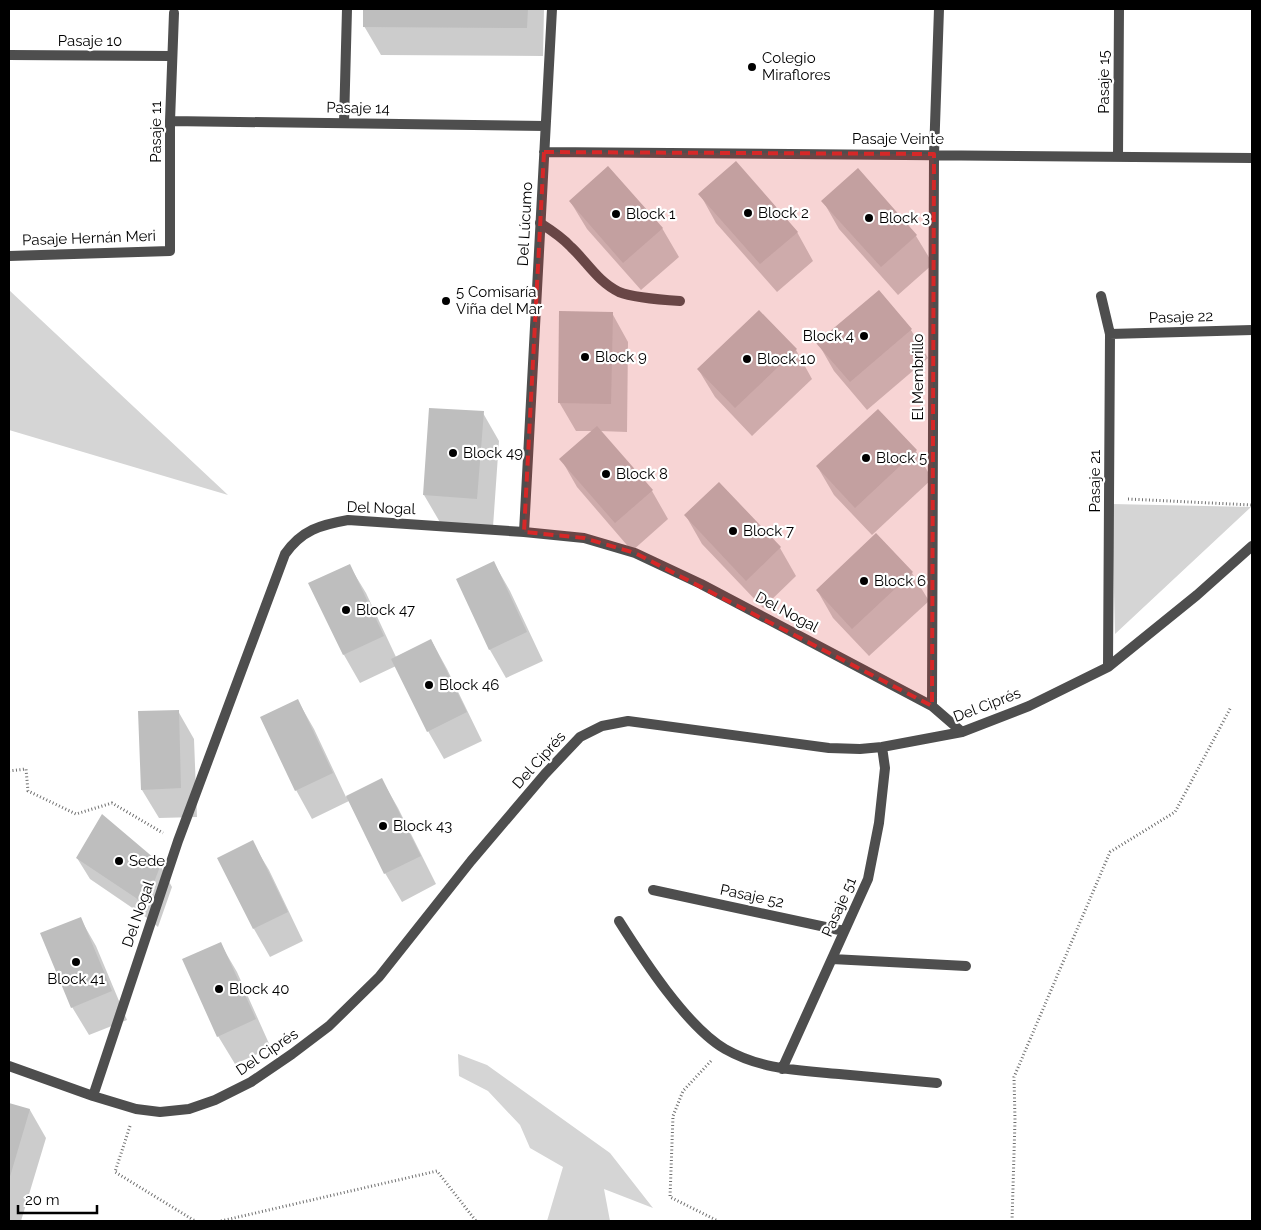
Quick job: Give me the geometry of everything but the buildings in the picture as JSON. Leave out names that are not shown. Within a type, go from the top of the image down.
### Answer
[{"type":"street","points":[[344,123],[347,9]]},
{"type":"street","name":"Del Lúcumo","points":[[524,532],[552,9]]},
{"type":"street","name":"El Membrillo","points":[[932,706],[934,154],[938,9]]},
{"type":"street","name":"Pasaje 15","points":[[1118,156],[1119,9]]},
{"type":"street","name":"Pasaje 11","points":[[170,251],[171,56],[174,13]]},
{"type":"street","name":"Pasaje 10","points":[[9,55],[171,56]]},
{"type":"street","name":"Pasaje 14","points":[[170,121],[545,126]]},
{"type":"street","name":"Pasaje Veinte","points":[[544,152],[1252,158]]},
{"type":"street","points":[[540,223],[572,247],[601,280],[620,292],[663,300],[680,300]]},
{"type":"street","name":"Pasaje Hernán Meri","points":[[9,256],[170,251]]},
{"type":"street","name":"Pasaje 21","points":[[1101,296],[1110,334],[1108,666]]},
{"type":"street","name":"Pasaje 22","points":[[1110,334],[1252,330]]},
{"type":"street","name":"Del Nogal","points":[[92,1096],[178,841],[285,554],[292,544],[308,530],[348,520],[584,538],[635,553],[701,584],[932,706]]},
{"type":"street","name":"Del Ciprés","points":[[9,1066],[92,1096],[136,1109],[160,1112],[189,1109],[216,1100],[251,1082],[292,1054],[329,1026],[379,977],[471,861],[545,774],[580,737],[602,726],[628,721],[829,748],[860,749],[882,747],[962,732],[1029,706],[1108,666],[1197,595],[1252,546]]},
{"type":"street","points":[[932,706],[962,732]]},
{"type":"street","name":"Pasaje 51","points":[[782,1069],[868,879],[879,823],[885,768],[882,747]]},
{"type":"street","name":"Pasaje 52","points":[[653,890],[844,931]]},
{"type":"street","points":[[619,921],[639,952],[675,1000],[704,1033],[725,1048],[757,1063],[782,1069],[937,1083]]},
{"type":"street","points":[[832,959],[966,966]]},
{"type":"path","points":[[1110,498],[1252,505]]},
{"type":"path","points":[[1012,1221],[1015,1120],[1014,1077],[1102,870],[1110,852],[1175,812],[1231,707]]},
{"type":"path","points":[[9,771],[26,768],[28,791],[76,814],[112,803],[178,841]]},
{"type":"path","points":[[718,1221],[670,1197],[671,1163],[673,1116],[683,1090],[725,1048]]},
{"type":"path","points":[[136,1109],[115,1172],[195,1221]]},
{"type":"path","points":[[221,1221],[437,1171],[476,1221]]},
{"type":"highlighted area","points":[[544,152],[934,154],[932,706],[635,553],[584,538],[524,532]]},
{"type":"shaded area","points":[[9,290],[228,495],[9,430]]},
{"type":"shaded area","points":[[1112,504],[1251,507],[1115,634]]},
{"type":"shaded area","points":[[458,1054],[487,1065],[610,1153],[653,1208],[604,1189],[610,1221],[547,1221],[563,1167],[530,1148],[520,1125],[488,1091],[459,1076]]},
{"type":"place","name":"Colegio Miraflores","points":[[752,67]]},
{"type":"place","name":"Block 2","points":[[748,213]]},
{"type":"place","name":"Block 1","points":[[616,214]]},
{"type":"place","name":"Block 3","points":[[869,218]]},
{"type":"place","name":"5 Comisaría Viña del Mar","points":[[446,301]]},
{"type":"place","name":"Block 4","points":[[864,336]]},
{"type":"place","name":"Block 9","points":[[585,357]]},
{"type":"place","name":"Block 10","points":[[747,359]]},
{"type":"place","name":"Block 49","points":[[453,453]]},
{"type":"place","name":"Block 5","points":[[866,458]]},
{"type":"place","name":"Block 8","points":[[606,474]]},
{"type":"place","name":"Block 7","points":[[733,531]]},
{"type":"place","name":"Block 6","points":[[864,581]]},
{"type":"place","name":"Block 47","points":[[346,610]]},
{"type":"place","name":"Block 46","points":[[429,685]]},
{"type":"place","name":"Block 43","points":[[383,826]]},
{"type":"place","name":"Sede","points":[[119,861]]},
{"type":"place","name":"Block 41","points":[[76,962]]},
{"type":"place","name":"Block 40","points":[[219,989]]}]
